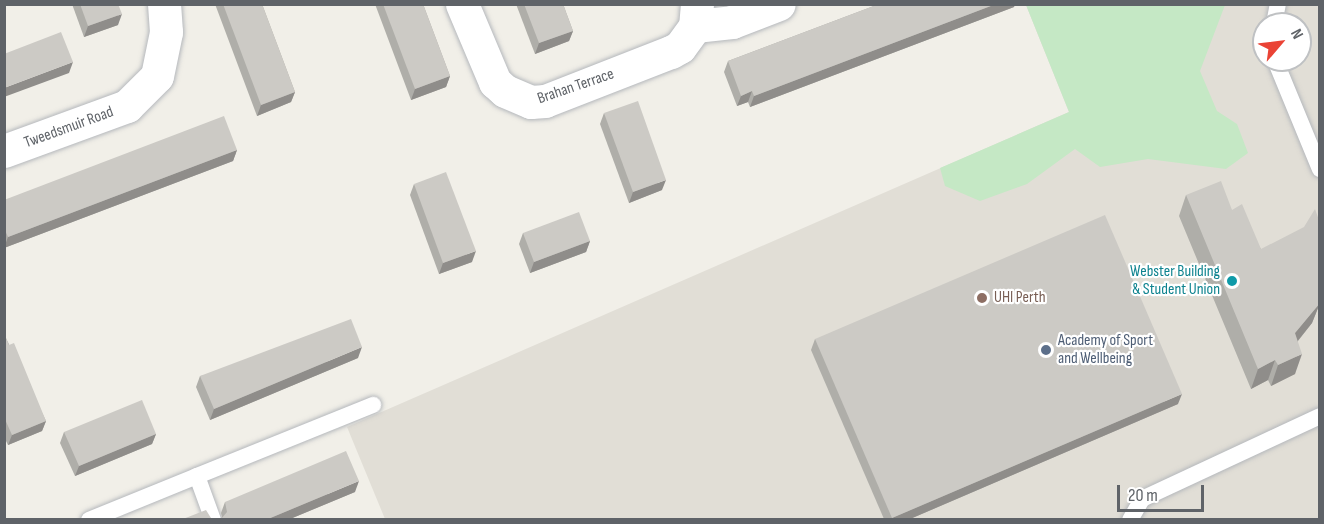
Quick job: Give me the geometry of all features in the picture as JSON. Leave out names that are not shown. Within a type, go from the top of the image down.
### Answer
[{"type":"street","name":"Tweedsmuir Road","points":[[4,152],[128,106],[157,75],[166,33],[164,4]]},
{"type":"street","name":"Brahan Terrace","points":[[462,4],[495,82],[505,91],[531,102],[545,101],[671,52],[680,47],[696,15]]},
{"type":"street","points":[[696,15],[732,22],[779,4]]},
{"type":"lane","points":[[1280,72],[1320,169]]},
{"type":"lane","points":[[89,519],[373,405]]},
{"type":"lane","points":[[1130,519],[1142,500],[1320,416]]},
{"type":"lane","points":[[196,476],[213,519]]},
{"type":"shaded area","name":"UHI Perth","points":[[1026,5],[1319,5],[1319,519],[385,519],[347,427],[1069,112]]},
{"type":"green space","points":[[1026,5],[1225,5],[1200,71],[1217,111],[1237,124],[1248,153],[1226,169],[1148,159],[1100,167],[1075,149],[1027,184],[980,201],[945,186],[940,168],[1069,112]]},
{"type":"building","points":[[80,4],[118,4],[122,14],[88,26]]},
{"type":"building","points":[[223,4],[262,4],[295,92],[261,105]]},
{"type":"building","points":[[383,4],[423,4],[450,76],[415,89]]},
{"type":"building","points":[[524,4],[563,4],[573,31],[539,43]]},
{"type":"building","points":[[879,4],[996,4],[754,96],[752,91],[741,96],[728,61]]},
{"type":"building","points":[[61,32],[73,62],[4,88],[4,54]]},
{"type":"building","points":[[638,101],[666,180],[633,192],[604,113]]},
{"type":"building","points":[[224,116],[237,150],[8,237],[4,228],[4,200]]},
{"type":"building","points":[[446,172],[476,251],[443,263],[414,184]]},
{"type":"building","name":"Webster Building & Student Union","points":[[1221,181],[1232,210],[1242,204],[1261,249],[1304,227],[1315,209],[1320,223],[1320,303],[1295,333],[1302,354],[1278,365],[1275,360],[1258,369],[1186,195]]},
{"type":"building","points":[[579,212],[590,241],[534,262],[523,233]]},
{"type":"building","points":[[1105,215],[1182,394],[892,518],[815,339]]},
{"type":"building","points":[[351,319],[362,347],[214,409],[200,376]]},
{"type":"building","points":[[4,334],[9,345],[14,343],[46,421],[12,435],[4,417]]},
{"type":"building","points":[[142,400],[156,434],[79,466],[64,432]]},
{"type":"building","points":[[346,451],[359,481],[268,519],[221,519],[227,512],[225,502]]},
{"type":"building","points":[[206,510],[211,518],[221,519],[183,519]]},
{"type":"place","name":"Webster Building & Student Union","points":[[1232,281]]},
{"type":"place","name":"UHI Perth","points":[[982,298]]},
{"type":"place","name":"Academy of Sport and Wellbeing","points":[[1046,350]]}]
